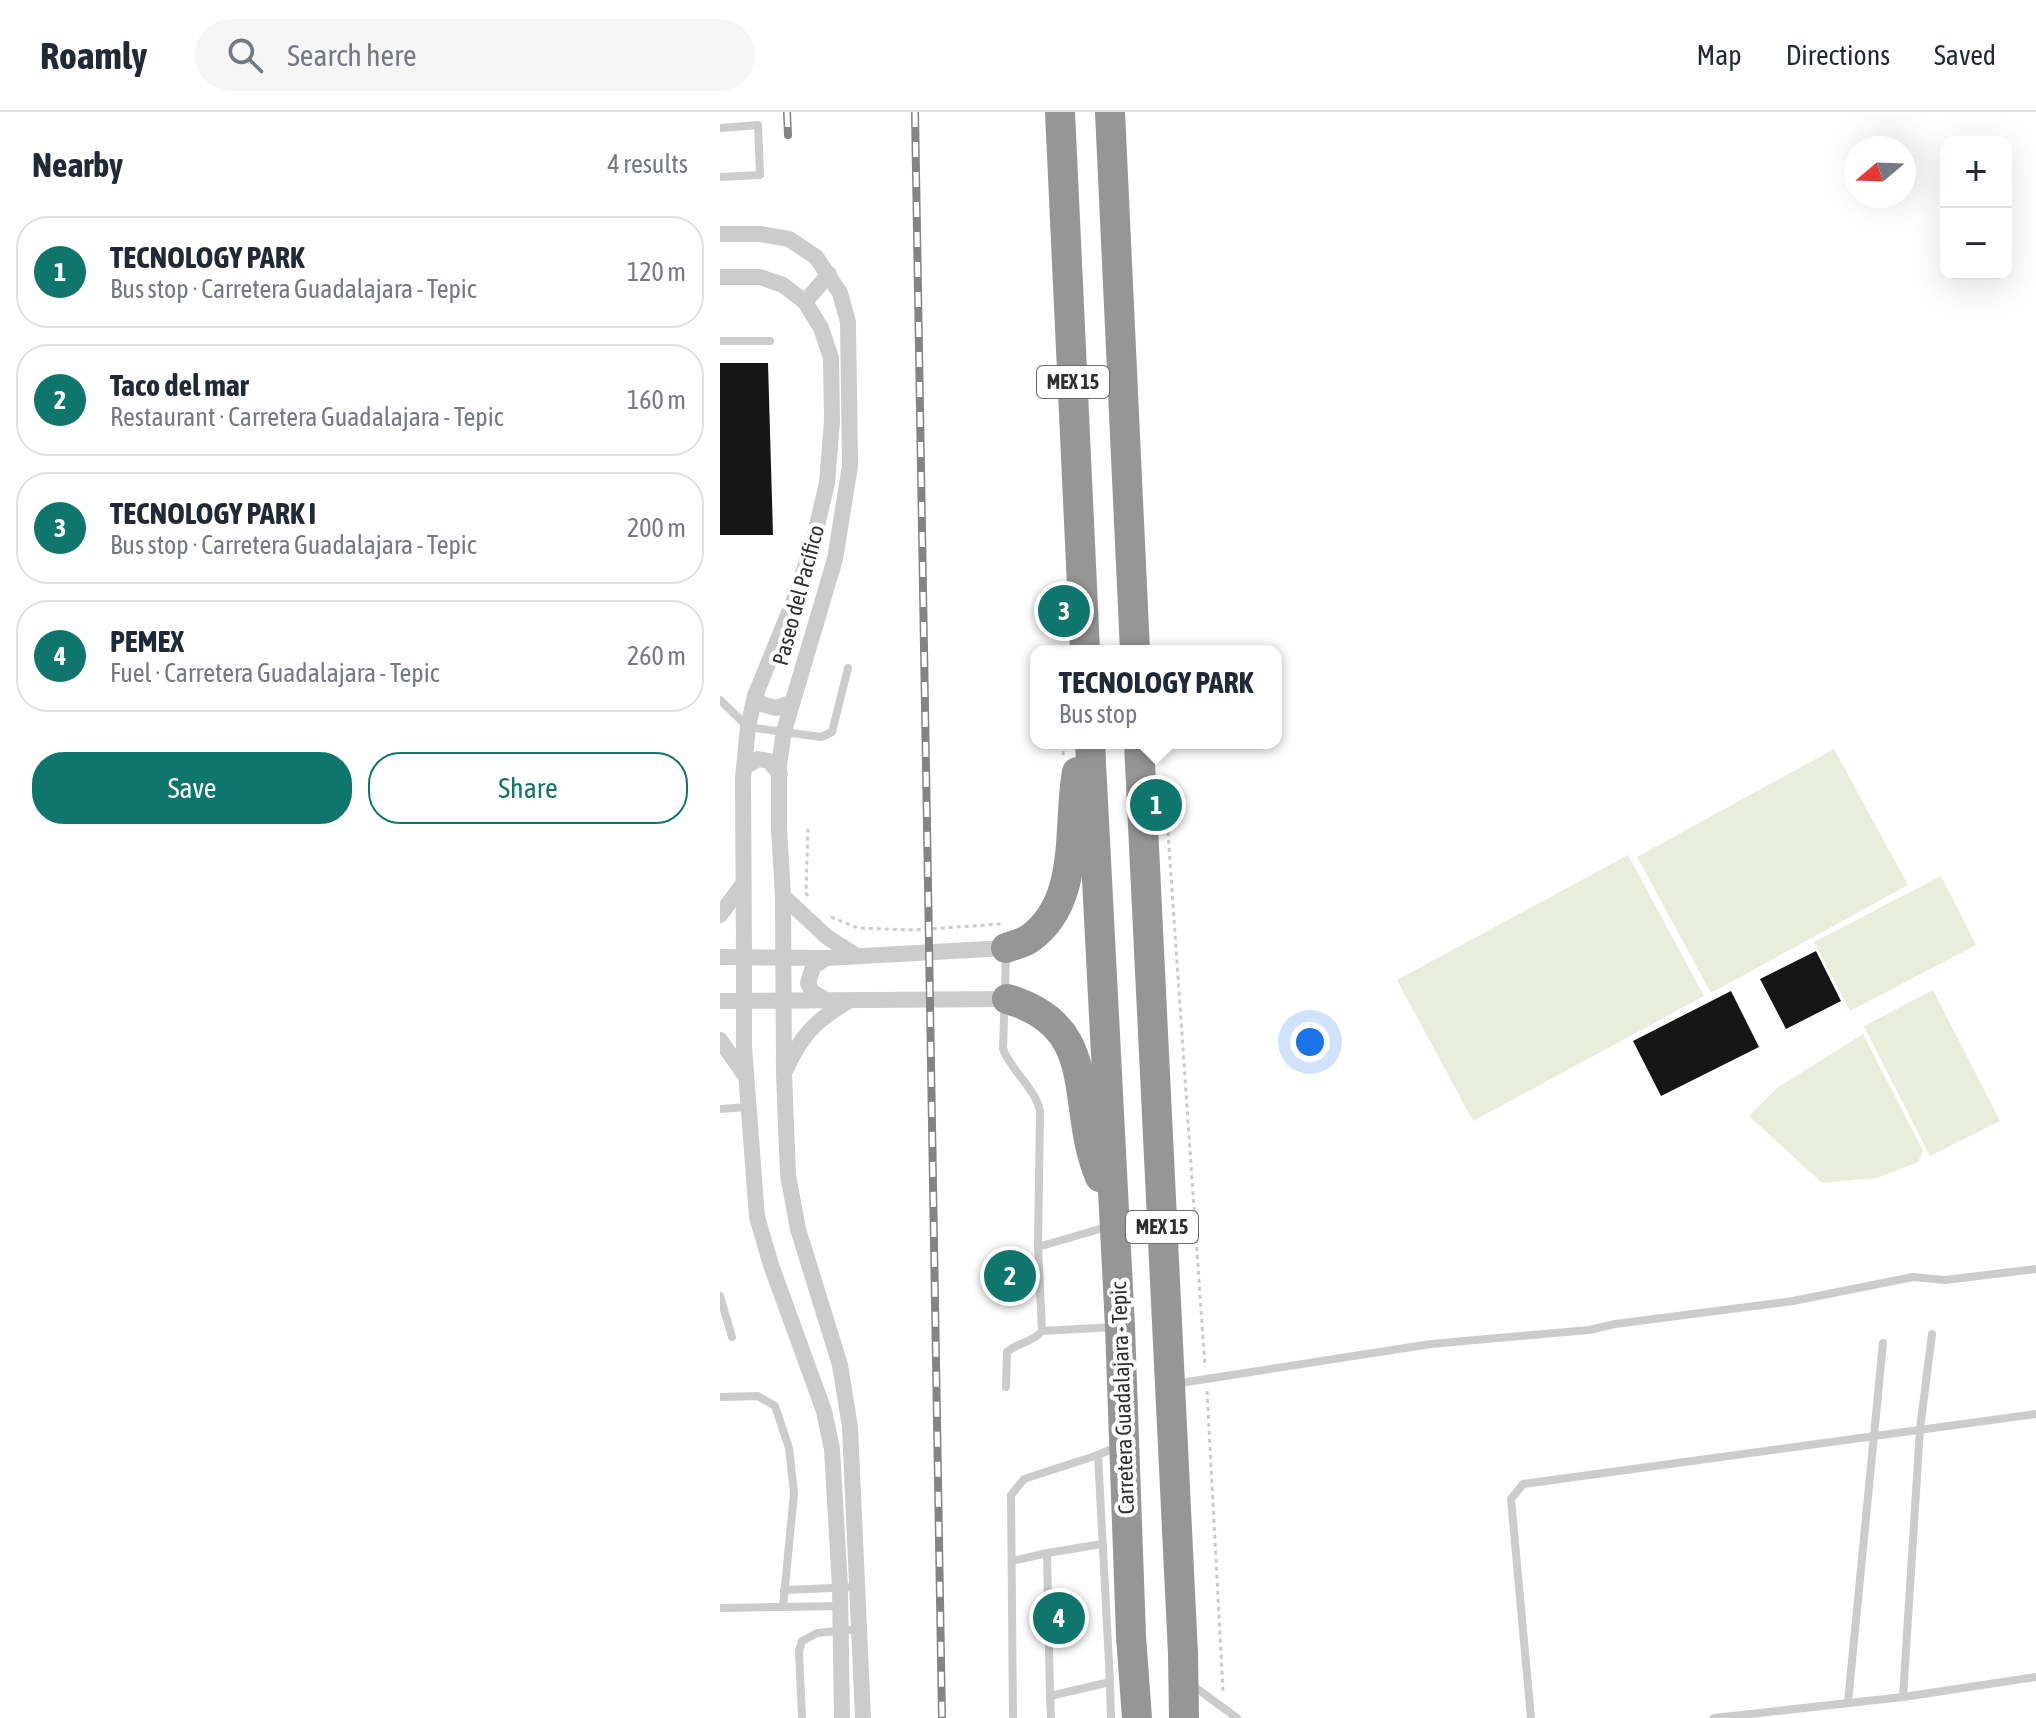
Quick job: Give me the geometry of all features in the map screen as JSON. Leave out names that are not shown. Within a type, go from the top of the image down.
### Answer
[{"type":"highway","name":"MEX 15","points":[[1060,112],[1085,645]]},
{"type":"highway","name":"MEX 15","points":[[1110,112],[1135,645]]},
{"type":"highway","points":[[1007,936],[1029,939],[1051,917],[1061,897],[1069,874],[1073,791],[1085,749]]},
{"type":"highway","name":"Carretera Guadalajara - Tepic","points":[[1087,749],[1120,1327],[1111,1449],[1137,1718]]},
{"type":"highway","name":"MEX 15","points":[[1139,749],[1185,1715]]},
{"type":"highway","points":[[1007,999],[1028,1005],[1048,1017],[1073,1048],[1097,1171],[1114,1218]]},
{"type":"street","name":"Paseo del Pacífico","points":[[720,234],[760,234],[789,239],[816,257],[840,293],[848,322],[850,466],[835,559],[784,731],[779,829],[783,896],[783,1001]]},
{"type":"street","points":[[805,302],[829,274]]},
{"type":"street","name":"Paseo del Pacífico","points":[[720,277],[760,277],[783,285],[805,302],[821,328],[831,358],[832,421],[827,483],[799,586],[755,696],[748,727],[743,778],[744,957]]},
{"type":"street","points":[[755,696],[761,704],[776,708],[790,703]]},
{"type":"street","points":[[745,767],[758,759],[769,761],[780,774]]},
{"type":"street","points":[[720,915],[743,884]]},
{"type":"street","points":[[783,896],[827,937],[855,955]]},
{"type":"street","points":[[720,957],[826,958],[1007,936]]},
{"type":"street","points":[[744,957],[746,1077],[757,1217],[771,1265],[824,1411],[832,1449],[849,1587],[858,1606],[863,1718]]},
{"type":"street","points":[[826,958],[813,967],[808,983],[812,992],[828,1001]]},
{"type":"street","points":[[720,1001],[1007,999]]},
{"type":"street","points":[[783,1001],[788,1175],[798,1229],[840,1365],[850,1427],[849,1587],[840,1606],[842,1718]]},
{"type":"street","points":[[784,1074],[798,1042],[819,1021],[849,1001]]},
{"type":"street","points":[[720,1040],[746,1077]]},
{"type":"lane","points":[[720,128],[758,125],[760,175],[720,177]]},
{"type":"lane","points":[[720,341],[770,341]]},
{"type":"lane","points":[[720,700],[748,727],[821,737],[832,732],[848,668]]},
{"type":"lane","points":[[1006,1387],[1007,1352],[1035,1339],[1042,1331],[1038,1247],[1040,1111],[1038,1101],[1009,1063],[1003,1049],[1007,936]]},
{"type":"lane","points":[[720,1109],[748,1107]]},
{"type":"lane","points":[[1038,1247],[1114,1218]]},
{"type":"lane","points":[[1169,1384],[1431,1344],[1589,1330],[1793,1301],[1913,1277],[1945,1280],[2036,1269]]},
{"type":"lane","points":[[720,1296],[732,1337]]},
{"type":"lane","points":[[1042,1331],[1120,1327]]},
{"type":"lane","points":[[1903,1697],[1920,1429],[1932,1334]]},
{"type":"lane","points":[[1848,1702],[1883,1343]]},
{"type":"lane","points":[[720,1397],[758,1396],[775,1406],[789,1448],[794,1493],[783,1607]]},
{"type":"lane","points":[[1531,1718],[1511,1499],[1523,1484],[2036,1414]]},
{"type":"lane","points":[[1013,1718],[1011,1495],[1024,1479],[1111,1449],[1102,1544],[1111,1718]]},
{"type":"lane","points":[[1012,1561],[1102,1544]]},
{"type":"lane","points":[[1047,1553],[1051,1718]]},
{"type":"lane","points":[[784,1590],[849,1587]]},
{"type":"lane","points":[[720,1608],[858,1606]]},
{"type":"lane","points":[[802,1718],[799,1651],[802,1641],[817,1633],[859,1629]]},
{"type":"lane","points":[[1714,1718],[1903,1697],[2036,1677]]},
{"type":"lane","points":[[1184,1679],[1237,1718]]},
{"type":"lane","points":[[1050,1696],[1110,1682]]},
{"type":"path","points":[[1063,765],[1064,749]]},
{"type":"path","points":[[1167,825],[1206,1379],[1223,1691]]},
{"type":"path","points":[[808,826],[806,893],[811,901]]},
{"type":"path","points":[[821,909],[831,917],[858,928],[1007,936]]},
{"type":"green space","points":[[1834,749],[1908,885],[1711,993],[1637,857]]},
{"type":"green space","points":[[1628,855],[1704,996],[1473,1121],[1397,980]]},
{"type":"green space","points":[[1941,876],[1976,945],[1850,1011],[1814,942]]},
{"type":"green space","points":[[1933,990],[2000,1121],[1930,1156],[1864,1026]]},
{"type":"green space","points":[[1863,1034],[1923,1151],[1918,1162],[1877,1178],[1822,1183],[1749,1116],[1777,1088]]},
{"type":"building","points":[[720,363],[768,363],[773,535],[720,535]]},
{"type":"building","points":[[1816,951],[1841,1001],[1786,1029],[1760,979]]},
{"type":"building","points":[[1731,991],[1759,1047],[1661,1096],[1633,1041]]},
{"type":"railway","points":[[787,112],[788,135]]},
{"type":"railway","points":[[915,112],[942,1718]]},
{"type":"place","name":"TECNOLOGY PARK I","points":[[1064,611]]},
{"type":"place","name":"TECNOLOGY PARK","points":[[1156,805]]},
{"type":"place","name":"Taco del mar","points":[[1010,1276]]},
{"type":"place","name":"PEMEX","points":[[1059,1618]]}]
